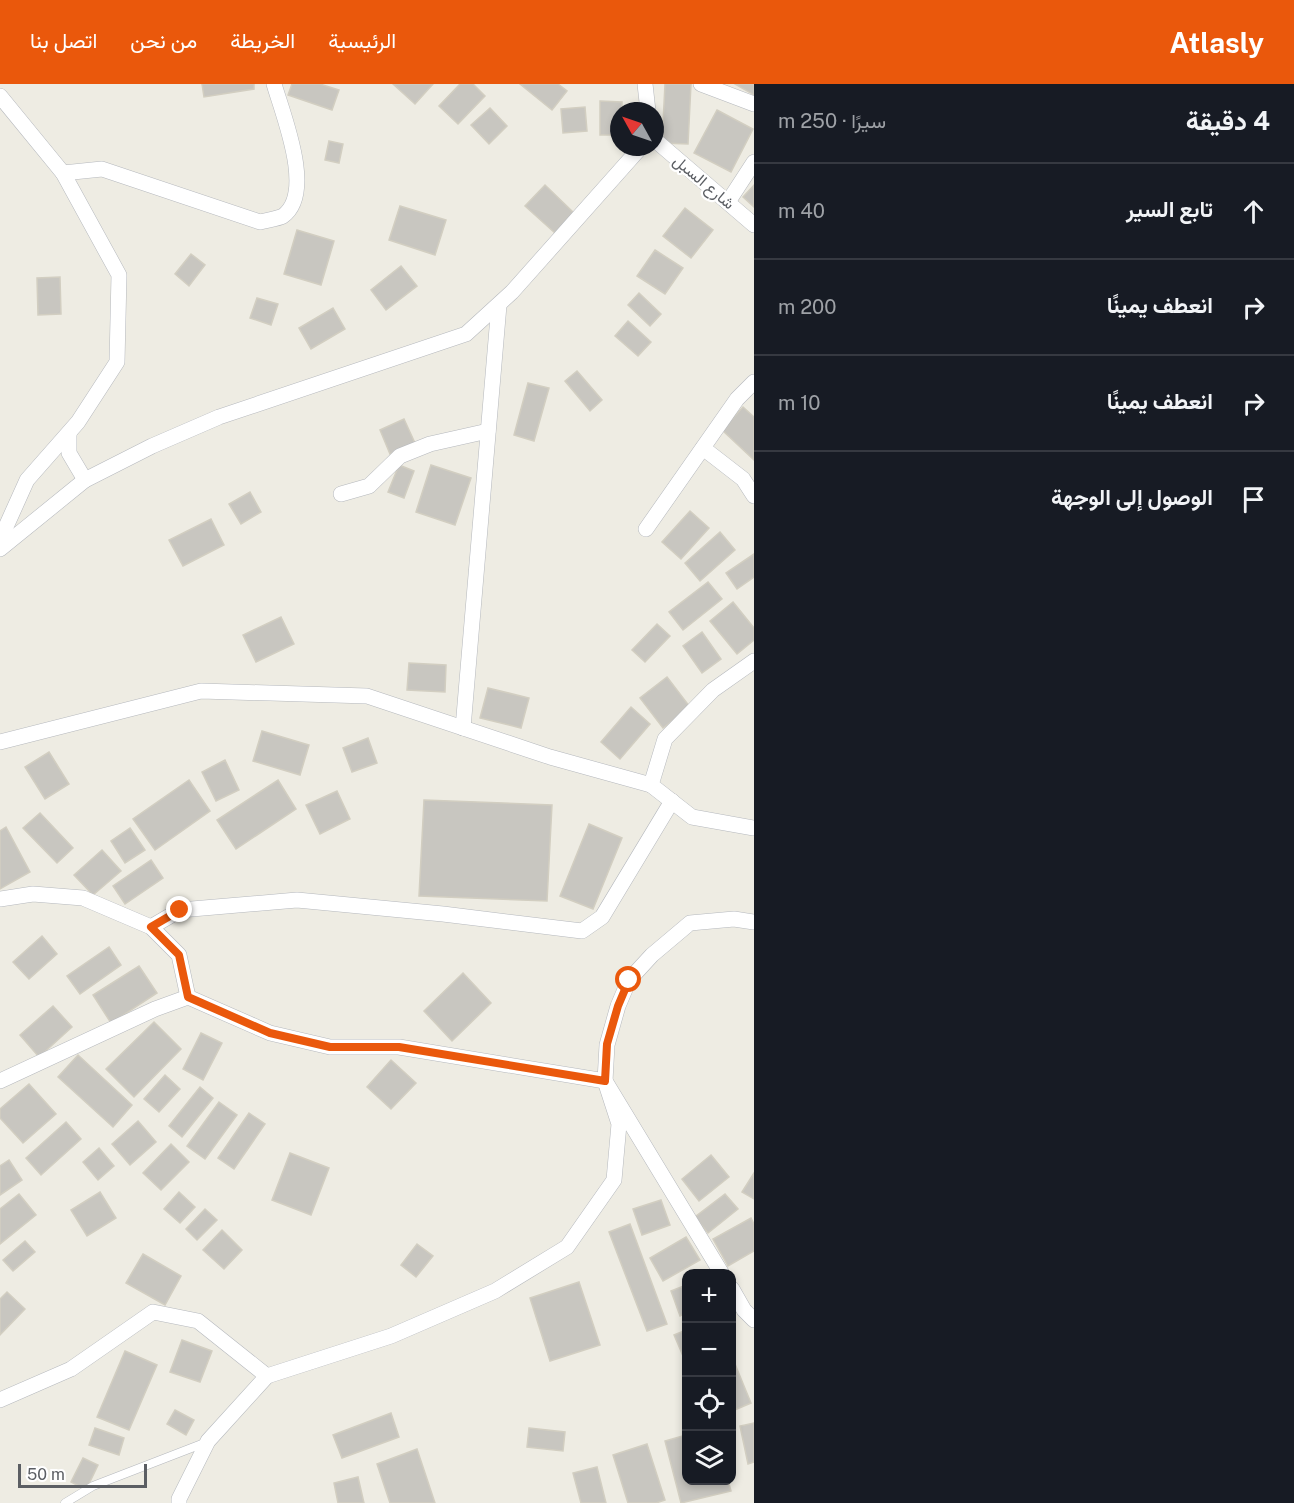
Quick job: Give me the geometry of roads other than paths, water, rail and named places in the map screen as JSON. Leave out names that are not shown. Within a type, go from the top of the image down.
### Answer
[{"type":"street","points":[[63,173],[102,169],[260,222],[283,216],[296,198],[297,166],[274,84]]},
{"type":"street","points":[[645,84],[647,102]]},
{"type":"street","points":[[701,84],[754,104]]},
{"type":"street","points":[[0,96],[63,173],[119,275],[117,362],[69,433],[27,480],[0,540]]},
{"type":"street","name":"شارع السبل","points":[[664,148],[754,225]]},
{"type":"street","points":[[0,549],[85,480],[152,446],[219,417],[466,333],[513,292],[633,156]]},
{"type":"street","points":[[728,202],[754,162]]},
{"type":"street","points":[[463,728],[499,304]]},
{"type":"street","points":[[646,529],[737,399],[754,382]]},
{"type":"street","points":[[342,494],[369,486],[400,456],[430,444],[488,431]]},
{"type":"street","points":[[69,433],[69,453],[85,480]]},
{"type":"street","points":[[703,448],[743,479],[754,496]]},
{"type":"street","points":[[651,785],[665,739],[713,690],[754,661]]},
{"type":"street","points":[[0,742],[201,691],[367,696],[550,757],[651,785],[692,817],[754,828]]},
{"type":"street","points":[[151,927],[180,910],[297,900],[582,931],[602,917],[672,801]]},
{"type":"street","points":[[0,899],[33,894],[83,898],[151,927],[179,955],[188,997]]},
{"type":"street","points":[[180,1502],[208,1442],[267,1376],[402,1332],[495,1291],[567,1247],[614,1179],[619,1124],[605,1081],[607,1044],[629,980],[652,955],[690,923],[734,919],[754,922]]},
{"type":"street","points":[[0,1081],[155,1009],[188,997],[270,1033],[330,1047],[399,1047],[605,1081],[719,1269]]},
{"type":"street","points":[[736,1296],[744,1310],[754,1320]]},
{"type":"street","points":[[0,1400],[71,1369],[153,1312],[198,1322],[267,1376]]},
{"type":"lane","points":[[65,1503],[93,1486],[208,1442]]}]
